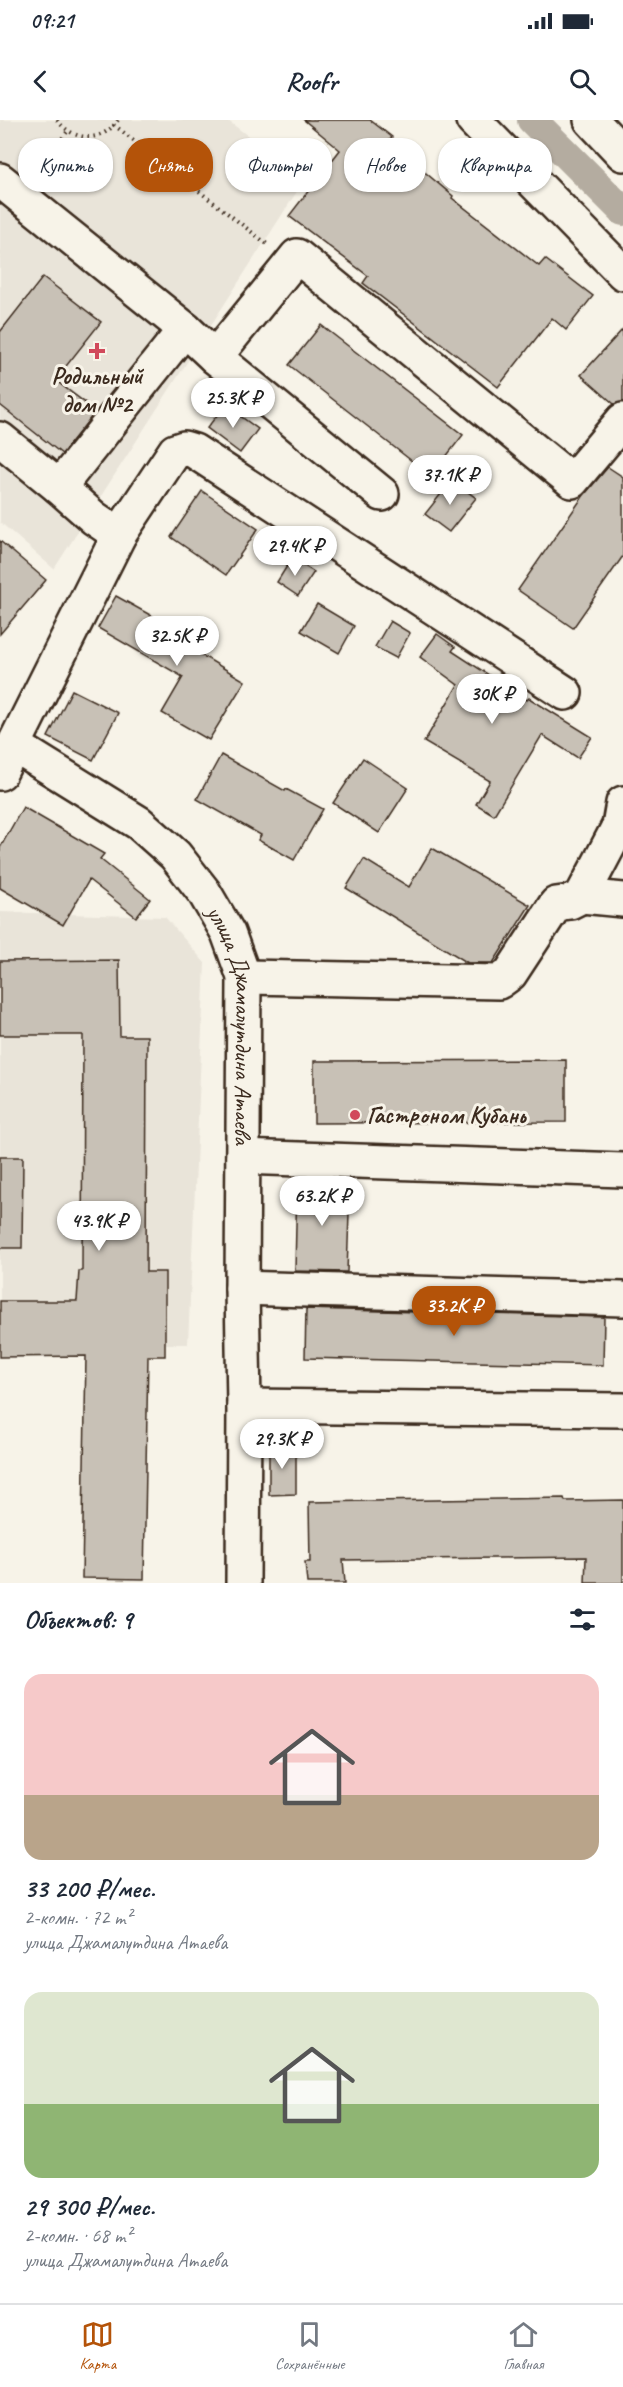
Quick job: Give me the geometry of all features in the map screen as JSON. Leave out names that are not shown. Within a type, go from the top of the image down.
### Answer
[{"type":"street","points":[[473,120],[623,273]]},
{"type":"street","points":[[591,120],[623,154]]},
{"type":"street","points":[[9,188],[185,329],[215,357],[382,494]]},
{"type":"street","points":[[215,357],[297,256],[572,481],[623,420]]},
{"type":"street","points":[[59,487],[185,329]]},
{"type":"street","points":[[0,439],[94,518],[119,535]]},
{"type":"street","name":"улица Джамалутдина Атаева","points":[[243,1583],[244,977],[228,933],[204,892],[175,855],[140,823],[8,760],[119,535],[175,451],[184,448],[194,451],[565,693]]},
{"type":"street","points":[[582,896],[619,826],[623,803]]},
{"type":"street","points":[[244,977],[499,982],[510,974],[556,904],[570,902],[582,896],[623,900]]},
{"type":"street","points":[[243,1157],[623,1170]]},
{"type":"street","points":[[242,1288],[623,1299]]},
{"type":"street","points":[[244,1406],[623,1410]]},
{"type":"path","points":[[57,120],[67,132],[84,138],[107,133],[118,120]]},
{"type":"path","points":[[114,125],[292,262]]},
{"type":"path","points":[[9,188],[67,132]]},
{"type":"shaded area","name":"Родильный дом №2","points":[[0,120],[227,120],[251,138],[225,138],[225,192],[297,192],[54,569],[0,522]]},
{"type":"shaded area","points":[[0,912],[165,917],[205,963],[188,1344],[0,1344]]},
{"type":"building","points":[[304,120],[370,120],[392,137],[344,138],[344,192],[426,192],[426,173],[438,183],[438,192],[448,192],[453,196],[452,198],[539,266],[545,259],[593,296],[566,330],[552,318],[498,387],[363,283],[368,276],[289,216],[308,192],[332,192],[332,160],[340,150],[332,143],[332,138],[326,138]]},
{"type":"building","points":[[43,277],[101,322],[55,380],[96,411],[62,454],[0,405],[0,332]]},
{"type":"building","points":[[321,325],[463,435],[431,476],[289,365]]},
{"type":"building","points":[[623,329],[623,402],[614,404],[581,375]]},
{"type":"building","points":[[225,405],[258,429],[240,453],[207,428]]},
{"type":"building","points":[[608,467],[623,477],[623,556],[573,628],[518,590],[584,495]]},
{"type":"building","points":[[452,480],[476,498],[449,532],[425,514]]},
{"type":"building","points":[[202,491],[258,529],[226,575],[171,537]]},
{"type":"building","points":[[0,541],[46,580],[0,634]]},
{"type":"building","points":[[292,558],[314,572],[298,596],[277,582]]},
{"type":"building","points":[[116,596],[188,636],[183,644],[245,681],[209,740],[162,713],[183,677],[98,628]]},
{"type":"building","points":[[317,604],[354,626],[339,653],[301,631]]},
{"type":"building","points":[[390,621],[410,633],[396,658],[375,647]]},
{"type":"building","points":[[437,634],[455,647],[452,651],[527,700],[529,698],[592,737],[578,758],[542,735],[494,815],[476,804],[490,781],[424,742],[458,685],[420,657]]},
{"type":"building","points":[[72,690],[118,713],[93,760],[48,737]]},
{"type":"building","points":[[221,755],[285,791],[286,789],[323,809],[294,860],[258,840],[261,835],[197,799]]},
{"type":"building","points":[[363,758],[408,788],[379,833],[333,803]]},
{"type":"building","points":[[23,807],[104,854],[100,859],[150,899],[136,917],[89,880],[63,925],[0,888],[0,848]]},
{"type":"building","points":[[432,848],[530,905],[493,963],[468,963],[346,888],[364,859],[409,887]]},
{"type":"building","points":[[119,960],[120,1036],[147,1036],[146,1272],[165,1272],[165,1356],[148,1356],[144,1579],[82,1578],[86,1356],[0,1357],[0,1301],[77,1301],[79,1271],[82,1271],[83,1035],[0,1035],[0,961]]},
{"type":"building","points":[[566,1060],[566,1122],[314,1123],[314,1061]]},
{"type":"building","points":[[0,1157],[23,1157],[22,1248],[0,1248]]},
{"type":"building","points":[[297,1180],[350,1184],[347,1272],[295,1271]]},
{"type":"building","points":[[306,1309],[604,1317],[603,1365],[305,1358]]},
{"type":"building","points":[[269,1446],[296,1446],[296,1494],[269,1495]]},
{"type":"building","points":[[564,1498],[565,1501],[623,1500],[623,1583],[585,1583],[586,1557],[343,1560],[345,1583],[307,1583],[305,1562],[310,1562],[309,1502]]},
{"type":"waterway","points":[[532,120],[623,211]]},
{"type":"place","name":"Родильный дом №2","points":[[97,351]]},
{"type":"place","name":"Гастроном Кубань","points":[[355,1115]]}]
